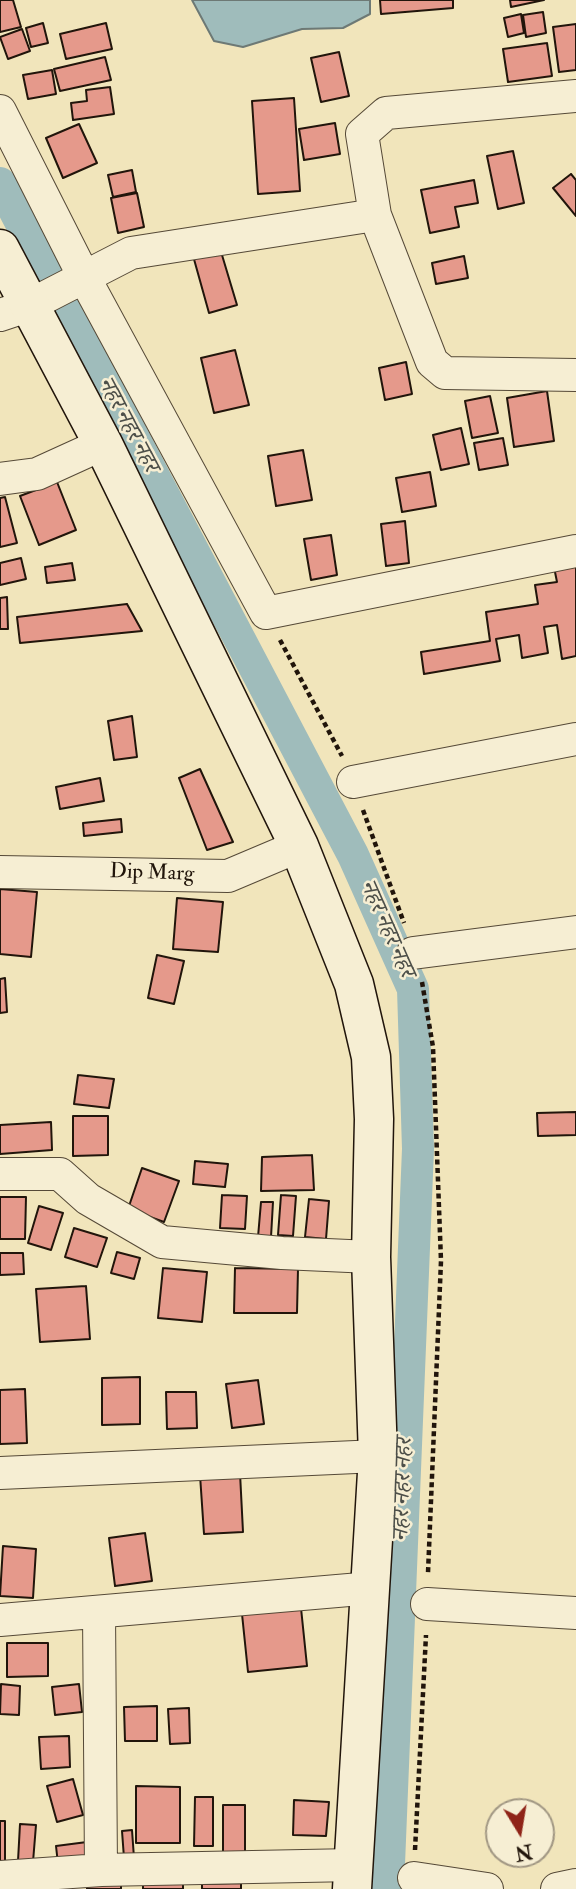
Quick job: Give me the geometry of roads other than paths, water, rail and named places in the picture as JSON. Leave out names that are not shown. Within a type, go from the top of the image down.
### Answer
[{"type":"main road","points":[[0,249],[24,307],[103,444],[299,846],[354,984],[370,1056],[374,1119],[371,1257],[378,1456],[353,1877]]},
{"type":"street","points":[[576,96],[386,113],[362,134],[375,215],[432,362],[444,373],[576,375]]},
{"type":"street","points":[[0,111],[81,279],[266,613],[576,551]]},
{"type":"street","points":[[24,307],[131,253],[375,215]]},
{"type":"street","points":[[0,479],[37,474],[103,444]]},
{"type":"street","points":[[353,782],[576,739]]},
{"type":"street","name":"Dip Marg","points":[[0,872],[228,876],[299,846]]},
{"type":"street","points":[[413,953],[576,932]]},
{"type":"street","points":[[0,1174],[60,1174],[88,1199],[162,1242],[282,1253],[371,1257]]},
{"type":"street","points":[[0,1474],[378,1456]]},
{"type":"street","points":[[0,1620],[372,1588]]},
{"type":"street","points":[[427,1604],[576,1613]]},
{"type":"street","points":[[99,1612],[102,1870]]},
{"type":"street","points":[[0,1877],[102,1870],[353,1877]]},
{"type":"street","points":[[414,1878],[487,1889]]},
{"type":"street","points":[[557,1889],[576,1885]]},
{"type":"water","points":[[192,0],[370,0],[370,14],[343,28],[302,29],[243,47],[214,41]]},
{"type":"waterway","name":"नहर नहर नहर","points":[[0,183],[353,855],[413,989],[418,1149],[388,1889]]}]
